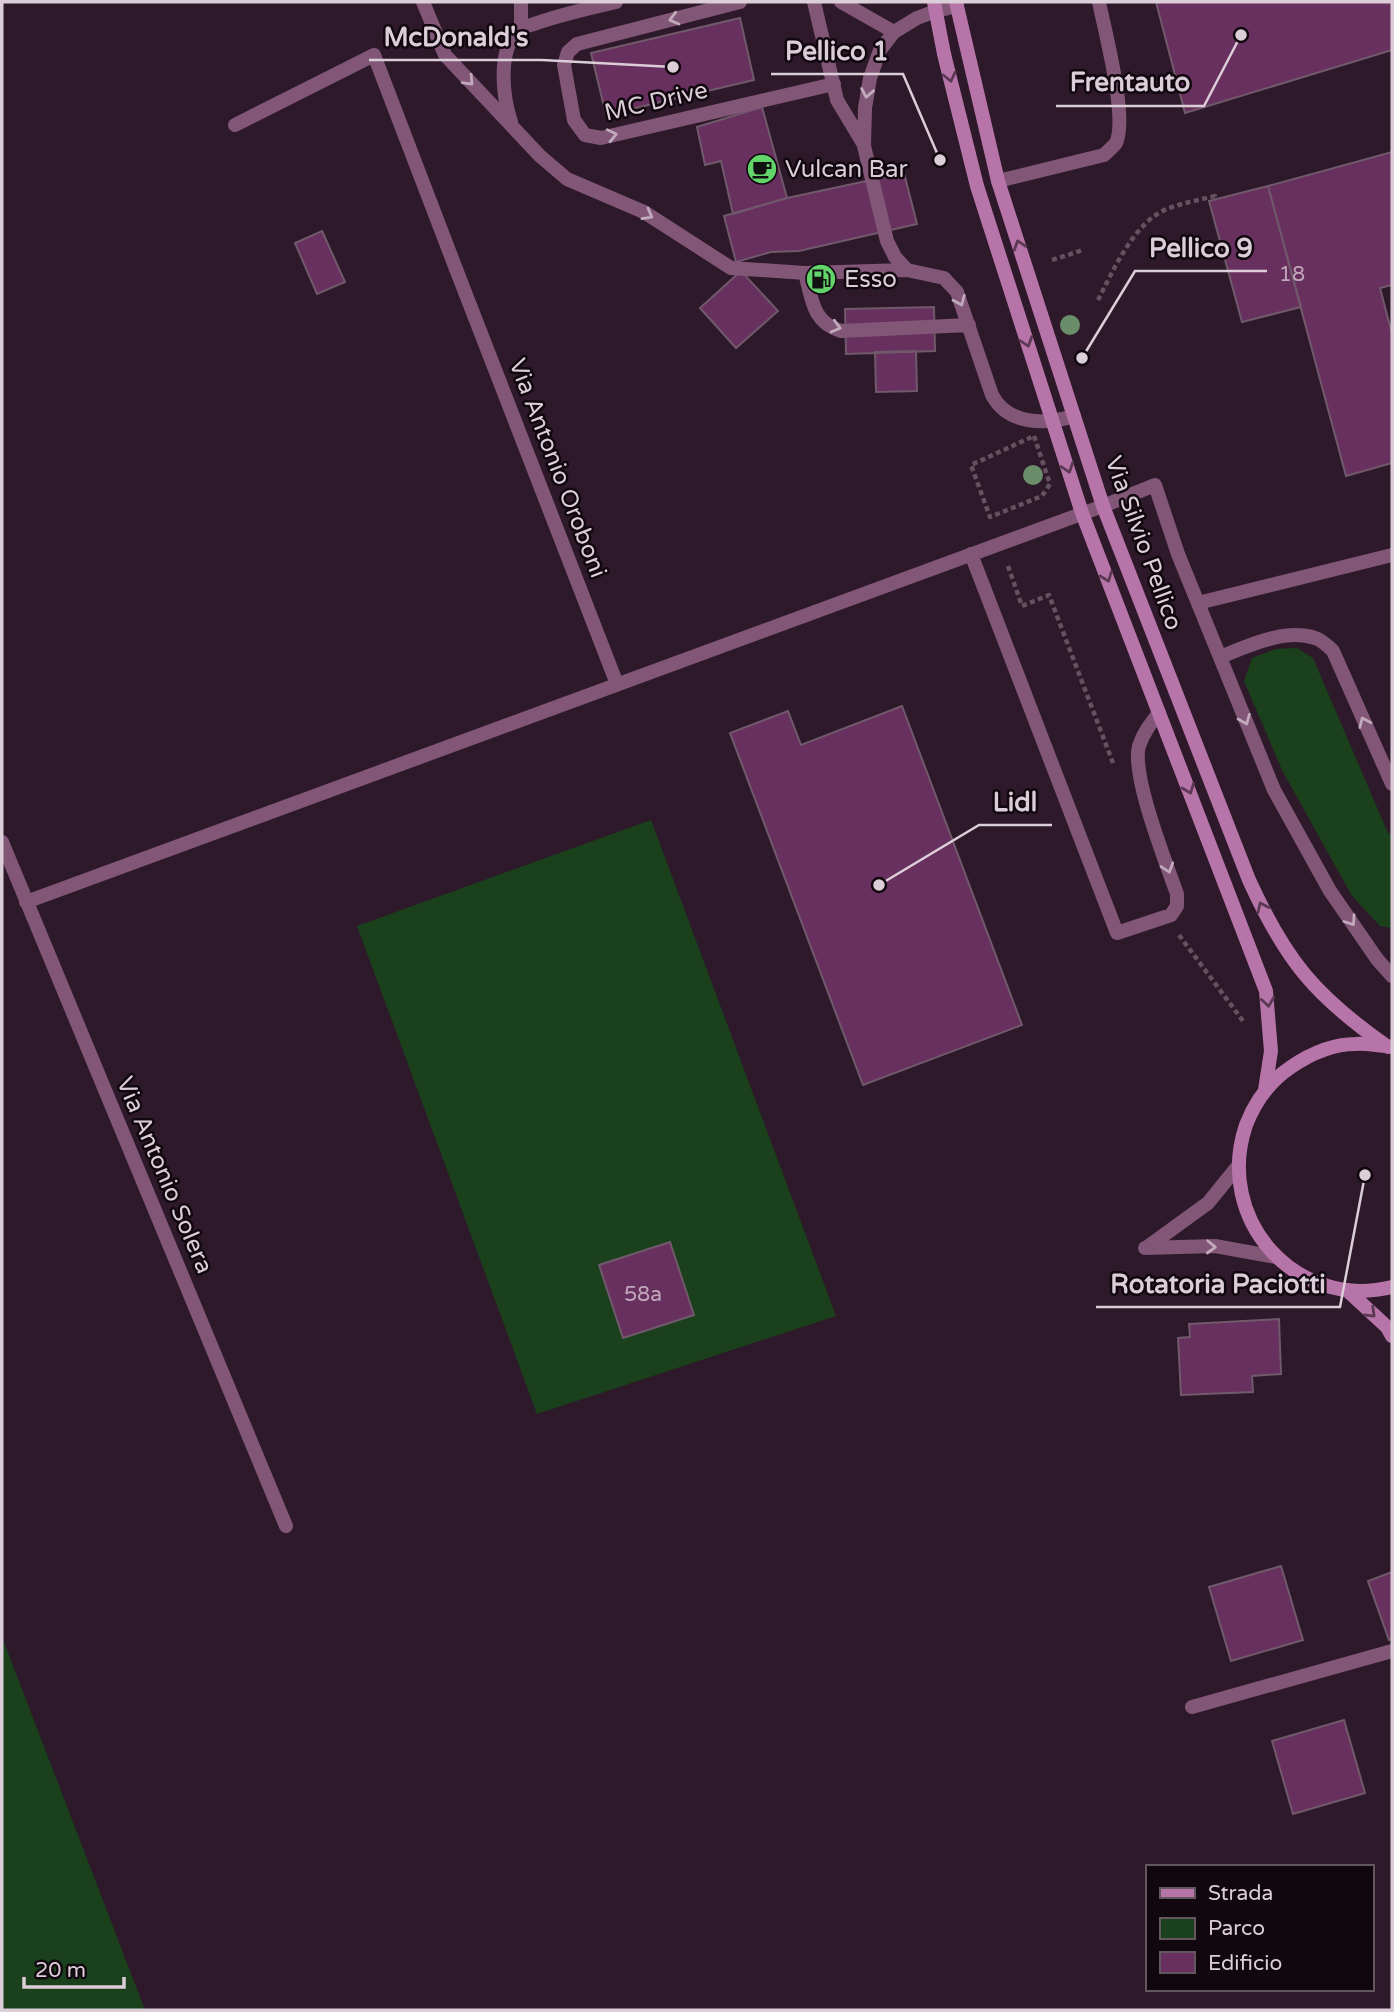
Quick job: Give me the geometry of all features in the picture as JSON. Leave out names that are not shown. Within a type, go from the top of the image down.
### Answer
[{"type":"main road","name":"Via Silvio Pellico","points":[[956,4],[998,181],[1103,506],[1250,880],[1270,926],[1294,963],[1320,993],[1350,1020],[1390,1047]]},
{"type":"main road","name":"Via Silvio Pellico","points":[[935,6],[977,186],[1082,513],[1266,991],[1272,1051],[1265,1090]]},
{"type":"main road","name":"Via Silvio Pellico","points":[[1390,1047],[1355,1044],[1330,1048],[1306,1057],[1284,1071],[1265,1090],[1251,1112],[1242,1140],[1238,1166],[1242,1199],[1250,1219],[1276,1257],[1294,1271],[1317,1283],[1348,1291],[1376,1291],[1392,1287]]},
{"type":"main road","name":"Via Silvio Pellico","points":[[1348,1291],[1387,1327],[1392,1336]]},
{"type":"street","points":[[423,2],[445,55],[540,156],[567,179],[645,212],[731,268],[805,273],[906,270],[944,278],[957,292],[992,396],[999,408],[1013,416],[1053,422],[1074,416]]},
{"type":"street","points":[[521,2],[521,29]]},
{"type":"street","points":[[512,126],[505,102],[503,78],[509,45],[521,29],[555,16],[616,2]]},
{"type":"street","name":"MC Drive","points":[[740,2],[578,44],[568,52],[564,65],[574,120],[585,135],[601,138],[834,84]]},
{"type":"street","points":[[814,2],[837,100],[864,146]]},
{"type":"street","points":[[841,2],[894,32]]},
{"type":"street","points":[[998,181],[1104,155],[1115,144],[1120,126],[1118,103],[1099,2]]},
{"type":"street","points":[[906,270],[887,241],[864,146],[865,108],[870,78],[880,50],[894,32],[935,6],[956,4]]},
{"type":"street","name":"Via Antonio Oroboni","points":[[235,125],[374,55],[617,684]]},
{"type":"street","points":[[805,273],[817,316],[827,327],[841,331],[970,325]]},
{"type":"street","points":[[26,902],[1155,485],[1198,603],[1274,790],[1330,891],[1377,959],[1392,976]]},
{"type":"street","points":[[971,554],[1117,933],[1171,915],[1177,906],[1177,894],[1139,775],[1139,748],[1144,733],[1159,713]]},
{"type":"street","points":[[1198,603],[1392,555]]},
{"type":"street","points":[[1220,657],[1251,644],[1283,637],[1302,635],[1319,639],[1333,651],[1392,784]]},
{"type":"street","name":"Via Antonio Solera","points":[[2,842],[286,1525]]},
{"type":"street","points":[[1377,959],[1392,956]]},
{"type":"street","points":[[1238,1166],[1208,1203],[1145,1248],[1215,1246],[1276,1257]]},
{"type":"street","points":[[1192,1707],[1392,1651]]},
{"type":"path","points":[[1098,300],[1122,253],[1149,220],[1165,209],[1215,196],[1215,199]]},
{"type":"path","points":[[1052,260],[1083,250]]},
{"type":"path","points":[[1034,436],[1050,484],[1042,496],[990,517],[971,465],[1034,436]]},
{"type":"green space","points":[[1297,648],[1313,658],[1388,833],[1392,834],[1392,928],[1380,926],[1352,896],[1282,770],[1244,681],[1252,658],[1275,649]]},
{"type":"green space","points":[[651,820],[836,1316],[537,1414],[357,926]],"holes":[[[669,1242],[694,1314],[623,1338],[599,1265]]]},
{"type":"green space","points":[[2,1637],[145,2010],[2,2010]]},
{"type":"building","points":[[1156,2],[1392,2],[1392,50],[1185,113]]},
{"type":"building","points":[[740,18],[754,80],[606,115],[591,53]]},
{"type":"building","points":[[762,107],[787,198],[733,214],[721,161],[705,165],[697,127]]},
{"type":"building","points":[[1392,152],[1392,285],[1380,288],[1392,334],[1392,463],[1346,476],[1268,186]]},
{"type":"building","points":[[904,173],[917,224],[799,251],[771,252],[736,262],[724,216],[787,198]]},
{"type":"building","points":[[1268,186],[1301,307],[1242,322],[1209,201]]},
{"type":"building","points":[[322,231],[345,282],[317,294],[295,243]]},
{"type":"building","points":[[741,271],[778,311],[736,348],[700,308]]},
{"type":"building","points":[[934,307],[935,351],[846,354],[845,309]]},
{"type":"building","points":[[916,351],[917,391],[876,392],[875,352]]},
{"type":"building","points":[[902,706],[1022,1025],[863,1085],[730,733],[788,711],[801,745]]},
{"type":"building","points":[[670,1242],[694,1315],[623,1338],[599,1265]]},
{"type":"building","points":[[1279,1319],[1281,1374],[1252,1376],[1253,1392],[1181,1395],[1178,1338],[1190,1337],[1189,1324]]},
{"type":"building","points":[[1281,1566],[1303,1640],[1231,1661],[1209,1587]]},
{"type":"building","points":[[1392,1572],[1392,1639],[1389,1640],[1368,1581]]},
{"type":"building","points":[[1344,1720],[1365,1793],[1293,1814],[1272,1741]]},
{"type":"place","name":"Frentauto","points":[[1241,35]]},
{"type":"place","name":"McDonald's","points":[[673,67]]},
{"type":"place","name":"Pellico 1","points":[[940,160]]},
{"type":"place","name":"Vulcan Bar","points":[[762,169]]},
{"type":"place","name":"Esso","points":[[821,279]]},
{"type":"place","name":"Pellico 9","points":[[1082,358]]},
{"type":"place","name":"Lidl","points":[[879,885]]},
{"type":"place","name":"Rotatoria Paciotti","points":[[1365,1175]]}]
